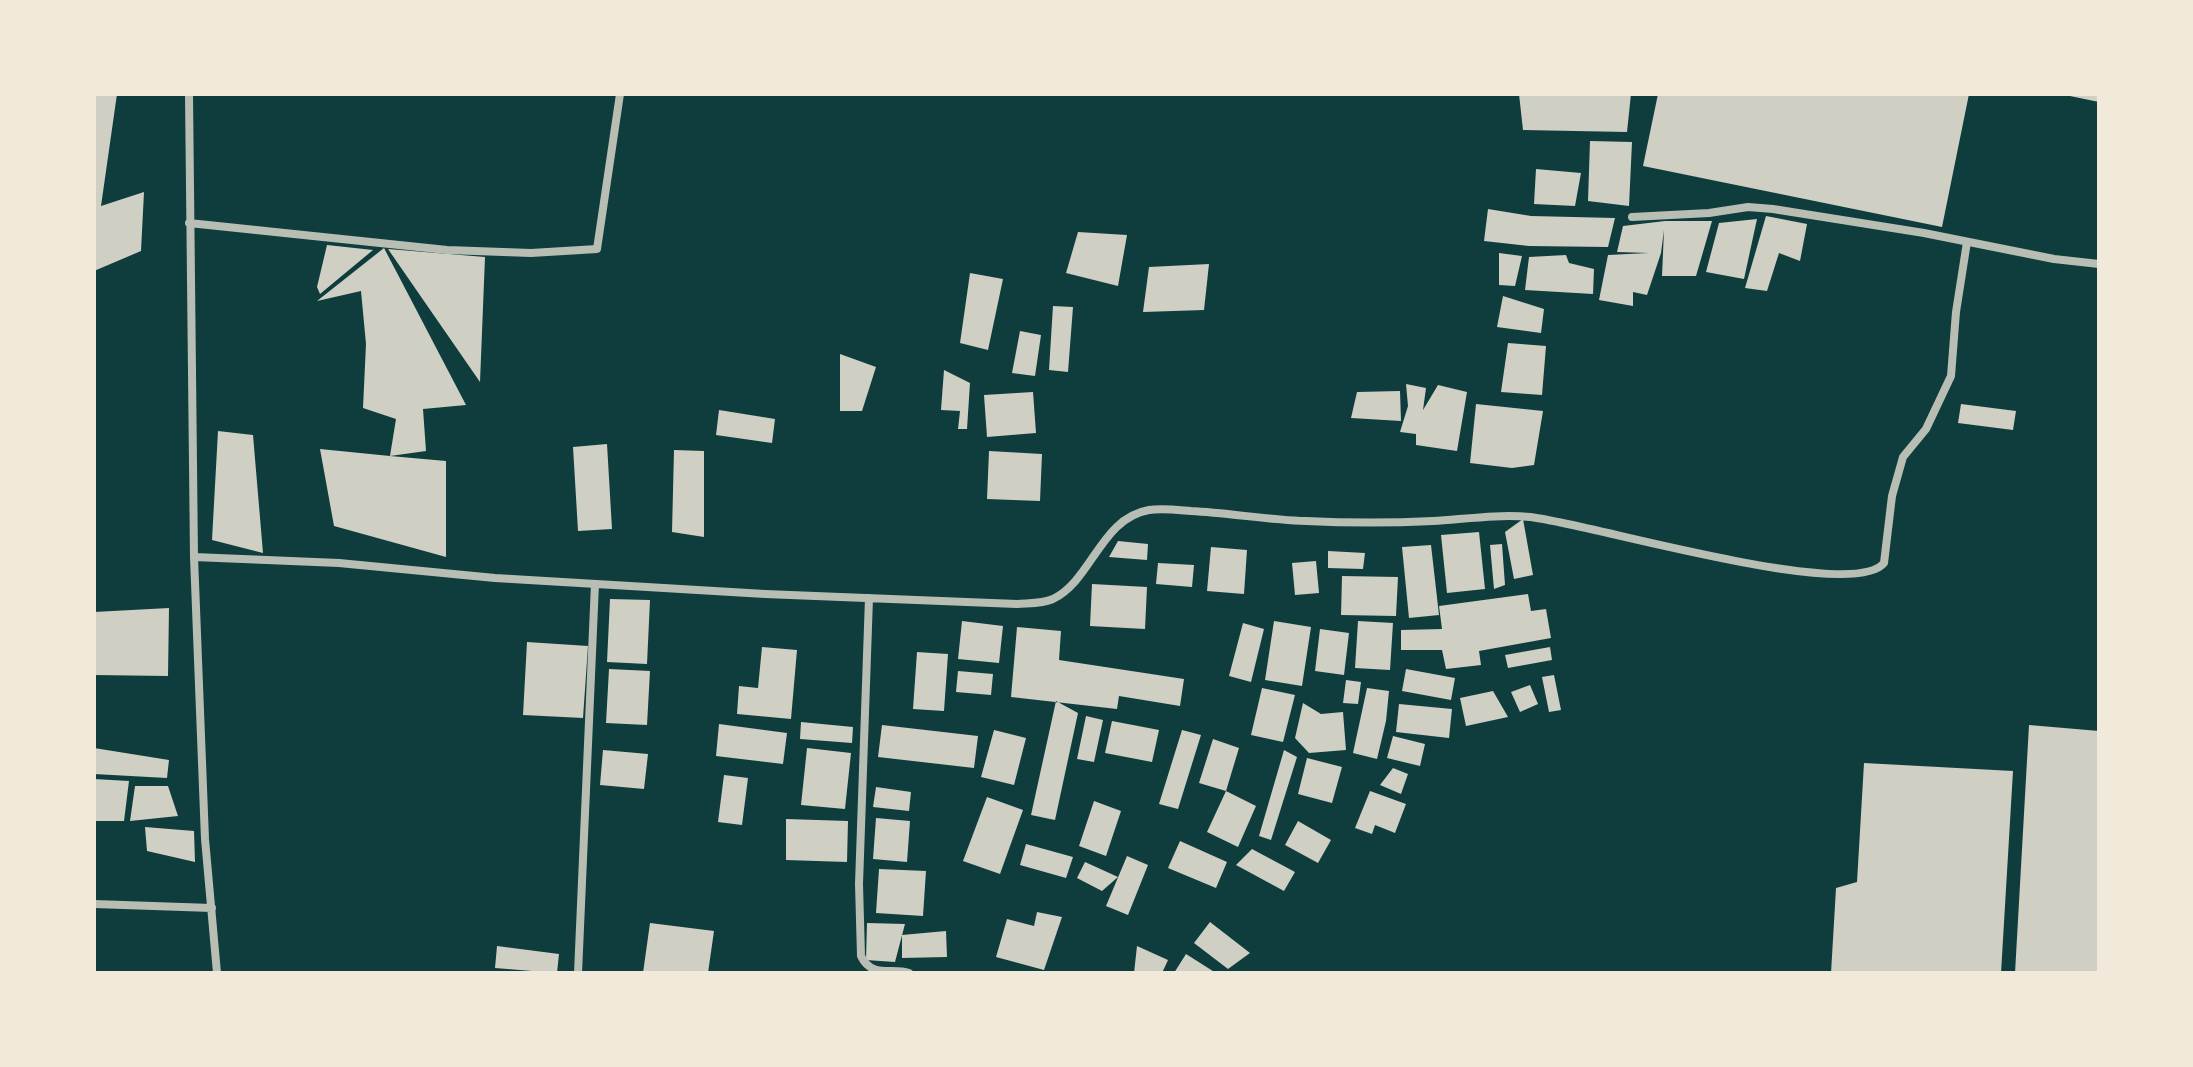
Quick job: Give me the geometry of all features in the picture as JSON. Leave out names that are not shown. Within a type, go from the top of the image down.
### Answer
[{"type":"street","points":[[189,94],[194,557],[205,839],[217,973]]},
{"type":"street","points":[[189,223],[447,250],[531,253],[597,249],[620,94]]},
{"type":"street","points":[[1632,217],[1709,213],[1748,207],[2099,264]]},
{"type":"street","points":[[194,557],[339,563],[595,584],[978,603],[1040,603],[1055,598],[1074,581],[1109,535],[1129,518],[1148,510],[1241,513],[1304,521],[1401,523],[1529,517],[1745,563],[1824,575],[1871,572],[1884,563],[1892,496],[1903,457],[1926,429],[1951,376],[1956,312],[1967,242]]},
{"type":"street","points":[[578,973],[595,584]]},
{"type":"street","points":[[869,598],[859,884],[861,956],[873,970],[909,973]]},
{"type":"street","points":[[94,904],[212,908]]},
{"type":"building","points":[[94,94],[117,94],[101,206],[144,192],[141,251],[94,271]]},
{"type":"building","points":[[1519,94],[1631,94],[1627,132],[1523,130]]},
{"type":"building","points":[[1658,94],[1969,94],[1942,227],[1643,166]]},
{"type":"building","points":[[2099,94],[2099,102],[2065,95]]},
{"type":"building","points":[[1590,141],[1632,142],[1629,206],[1588,201]]},
{"type":"building","points":[[1536,169],[1581,173],[1575,206],[1534,204]]},
{"type":"building","points":[[1488,209],[1531,216],[1615,218],[1608,247],[1529,246],[1484,241]]},
{"type":"building","points":[[1766,216],[1807,224],[1800,261],[1779,253],[1767,291],[1745,288]]},
{"type":"building","points":[[1757,219],[1744,279],[1706,272],[1719,223]]},
{"type":"building","points":[[1665,221],[1712,221],[1696,276],[1662,276],[1664,230],[1661,253],[1647,295],[1633,292],[1633,306],[1599,300],[1608,255],[1649,253],[1617,252],[1623,226]]},
{"type":"building","points":[[1078,232],[1127,235],[1118,286],[1066,273]]},
{"type":"building","points":[[327,245],[373,250],[320,294],[317,287]]},
{"type":"building","points":[[384,248],[466,405],[423,409],[426,451],[390,456],[396,419],[363,408],[366,344],[361,291],[317,301]]},
{"type":"building","points":[[388,249],[485,257],[480,382]]},
{"type":"building","points":[[1499,253],[1522,256],[1515,286],[1499,285]]},
{"type":"building","points":[[1566,255],[1569,263],[1594,269],[1593,294],[1525,290],[1529,257]]},
{"type":"building","points":[[1209,264],[1204,310],[1143,312],[1149,267]]},
{"type":"building","points":[[970,273],[1003,279],[988,350],[960,343]]},
{"type":"building","points":[[1503,296],[1544,309],[1541,333],[1497,327]]},
{"type":"building","points":[[1053,306],[1073,307],[1068,372],[1049,370]]},
{"type":"building","points":[[1020,331],[1041,335],[1035,376],[1012,373]]},
{"type":"building","points":[[1508,343],[1546,346],[1542,395],[1501,392]]},
{"type":"building","points":[[840,354],[876,367],[862,411],[840,411]]},
{"type":"building","points":[[944,370],[970,383],[967,429],[958,429],[960,411],[941,410]]},
{"type":"building","points":[[1406,384],[1426,388],[1423,410],[1438,385],[1467,392],[1457,451],[1416,445],[1416,434],[1400,432],[1408,406]]},
{"type":"building","points":[[1400,391],[1401,421],[1351,418],[1357,392]]},
{"type":"building","points":[[1033,392],[1036,433],[987,437],[984,395]]},
{"type":"building","points":[[1476,404],[1543,411],[1534,465],[1512,468],[1470,463]]},
{"type":"building","points":[[1961,404],[2016,411],[2013,430],[1958,423]]},
{"type":"building","points":[[719,410],[775,419],[772,443],[716,435]]},
{"type":"building","points":[[218,431],[253,435],[263,553],[212,540]]},
{"type":"building","points":[[607,444],[612,529],[578,531],[573,447]]},
{"type":"building","points":[[320,449],[446,461],[446,557],[334,526]]},
{"type":"building","points":[[674,450],[704,451],[704,537],[672,532]]},
{"type":"building","points":[[989,451],[1042,454],[1040,501],[987,499]]},
{"type":"building","points":[[1523,519],[1533,575],[1514,579],[1505,532]]},
{"type":"building","points":[[1479,532],[1485,589],[1447,593],[1441,535]]},
{"type":"building","points":[[1118,541],[1148,544],[1147,560],[1109,557]]},
{"type":"building","points":[[1502,544],[1505,585],[1494,589],[1490,545]]},
{"type":"building","points":[[1431,545],[1439,615],[1409,618],[1402,547]]},
{"type":"building","points":[[1211,547],[1247,550],[1244,594],[1207,591]]},
{"type":"building","points":[[1328,551],[1365,553],[1363,569],[1328,568]]},
{"type":"building","points":[[1316,561],[1319,593],[1295,595],[1292,563]]},
{"type":"building","points":[[1158,563],[1194,565],[1192,587],[1156,584]]},
{"type":"building","points":[[1342,576],[1398,577],[1396,616],[1341,615]]},
{"type":"building","points":[[1092,584],[1147,587],[1145,629],[1090,626]]},
{"type":"building","points":[[1528,594],[1531,611],[1546,609],[1551,638],[1479,651],[1481,665],[1446,669],[1442,650],[1401,650],[1401,630],[1442,629],[1439,606]]},
{"type":"building","points":[[610,599],[650,600],[647,664],[607,662]]},
{"type":"building","points":[[169,608],[168,676],[94,675],[94,612]]},
{"type":"building","points":[[962,621],[1003,626],[999,663],[958,659]]},
{"type":"building","points":[[1274,621],[1311,627],[1302,686],[1265,680]]},
{"type":"building","points":[[1358,621],[1393,623],[1390,670],[1355,668]]},
{"type":"building","points":[[1243,623],[1264,629],[1251,682],[1229,676]]},
{"type":"building","points":[[1017,627],[1061,631],[1059,660],[1184,679],[1180,706],[1119,696],[1117,709],[1011,697]]},
{"type":"building","points":[[1320,629],[1349,633],[1344,675],[1315,671]]},
{"type":"building","points":[[527,642],[588,646],[583,718],[523,715]]},
{"type":"building","points":[[762,647],[797,650],[791,719],[737,714],[739,686],[758,688]]},
{"type":"building","points":[[1550,647],[1552,660],[1508,668],[1505,655]]},
{"type":"building","points":[[917,652],[948,654],[944,711],[913,709]]},
{"type":"building","points":[[609,669],[650,671],[647,725],[606,723]]},
{"type":"building","points":[[1406,669],[1455,678],[1451,700],[1402,691]]},
{"type":"building","points":[[958,671],[993,674],[991,695],[956,692]]},
{"type":"building","points":[[1554,675],[1561,710],[1549,712],[1542,677]]},
{"type":"building","points":[[1346,680],[1361,682],[1358,704],[1343,703]]},
{"type":"building","points":[[1530,685],[1538,704],[1520,712],[1511,692]]},
{"type":"building","points":[[1262,688],[1295,695],[1283,742],[1251,735]]},
{"type":"building","points":[[1367,688],[1389,691],[1377,759],[1353,753]]},
{"type":"building","points":[[1493,691],[1508,717],[1466,726],[1460,698]]},
{"type":"building","points":[[1056,701],[1078,713],[1055,820],[1031,815]]},
{"type":"building","points":[[1303,703],[1321,714],[1343,712],[1346,750],[1309,753],[1295,738]]},
{"type":"building","points":[[1399,704],[1452,709],[1449,738],[1396,732]]},
{"type":"building","points":[[1086,716],[1103,720],[1094,762],[1077,759]]},
{"type":"building","points":[[1112,721],[1159,730],[1152,762],[1105,753]]},
{"type":"building","points":[[801,722],[853,727],[852,743],[800,739]]},
{"type":"building","points":[[719,724],[787,733],[783,764],[716,756]]},
{"type":"building","points":[[882,725],[978,736],[974,768],[878,757]]},
{"type":"building","points":[[2029,725],[2099,731],[2099,973],[2015,973]]},
{"type":"building","points":[[994,730],[1026,738],[1014,785],[981,777]]},
{"type":"building","points":[[1182,730],[1201,735],[1178,809],[1159,804]]},
{"type":"building","points":[[1393,736],[1425,744],[1420,766],[1387,758]]},
{"type":"building","points":[[1213,739],[1239,748],[1226,791],[1199,783]]},
{"type":"building","points":[[94,748],[169,760],[167,778],[94,774]]},
{"type":"building","points":[[807,748],[851,753],[845,809],[801,805]]},
{"type":"building","points":[[603,750],[648,754],[644,789],[600,785]]},
{"type":"building","points":[[1284,750],[1297,757],[1271,840],[1259,836]]},
{"type":"building","points":[[1307,758],[1342,767],[1332,803],[1298,794]]},
{"type":"building","points":[[1864,763],[2013,771],[2001,973],[1831,973],[1836,888],[1857,882]]},
{"type":"building","points":[[1393,768],[1408,774],[1401,794],[1380,785]]},
{"type":"building","points":[[724,775],[748,778],[742,825],[718,822]]},
{"type":"building","points":[[94,779],[129,781],[124,821],[94,821]]},
{"type":"building","points":[[135,786],[168,786],[178,816],[130,821]]},
{"type":"building","points":[[876,787],[911,792],[909,811],[873,807]]},
{"type":"building","points":[[1226,791],[1256,806],[1238,847],[1207,832]]},
{"type":"building","points":[[1370,791],[1406,804],[1395,833],[1375,825],[1372,834],[1355,828]]},
{"type":"building","points":[[987,797],[1023,810],[1000,874],[963,861]]},
{"type":"building","points":[[1094,801],[1121,811],[1106,856],[1079,846]]},
{"type":"building","points":[[876,818],[910,821],[907,862],[873,859]]},
{"type":"building","points":[[786,819],[848,821],[847,862],[786,860]]},
{"type":"building","points":[[1298,821],[1331,840],[1318,863],[1285,845]]},
{"type":"building","points":[[145,827],[194,831],[195,862],[147,851]]},
{"type":"building","points":[[1180,841],[1227,862],[1216,888],[1168,868]]},
{"type":"building","points":[[1026,844],[1073,857],[1066,878],[1020,865]]},
{"type":"building","points":[[1252,849],[1295,872],[1284,891],[1236,865]]},
{"type":"building","points":[[1127,856],[1148,865],[1128,915],[1106,906]]},
{"type":"building","points":[[1085,862],[1118,877],[1102,891],[1077,878]]},
{"type":"building","points":[[879,869],[926,871],[923,916],[876,913]]},
{"type":"building","points":[[1037,912],[1062,917],[1044,970],[996,957],[1007,919],[1034,926]]},
{"type":"building","points":[[1210,922],[1250,953],[1228,969],[1194,943]]},
{"type":"building","points":[[650,923],[714,931],[708,973],[643,973]]},
{"type":"building","points":[[867,923],[905,924],[895,962],[866,960]]},
{"type":"building","points":[[946,931],[947,957],[902,958],[902,935]]},
{"type":"building","points":[[497,946],[559,954],[557,973],[495,968]]},
{"type":"building","points":[[1137,946],[1168,960],[1162,973],[1134,973]]},
{"type":"building","points":[[1186,954],[1216,973],[1174,973]]}]
